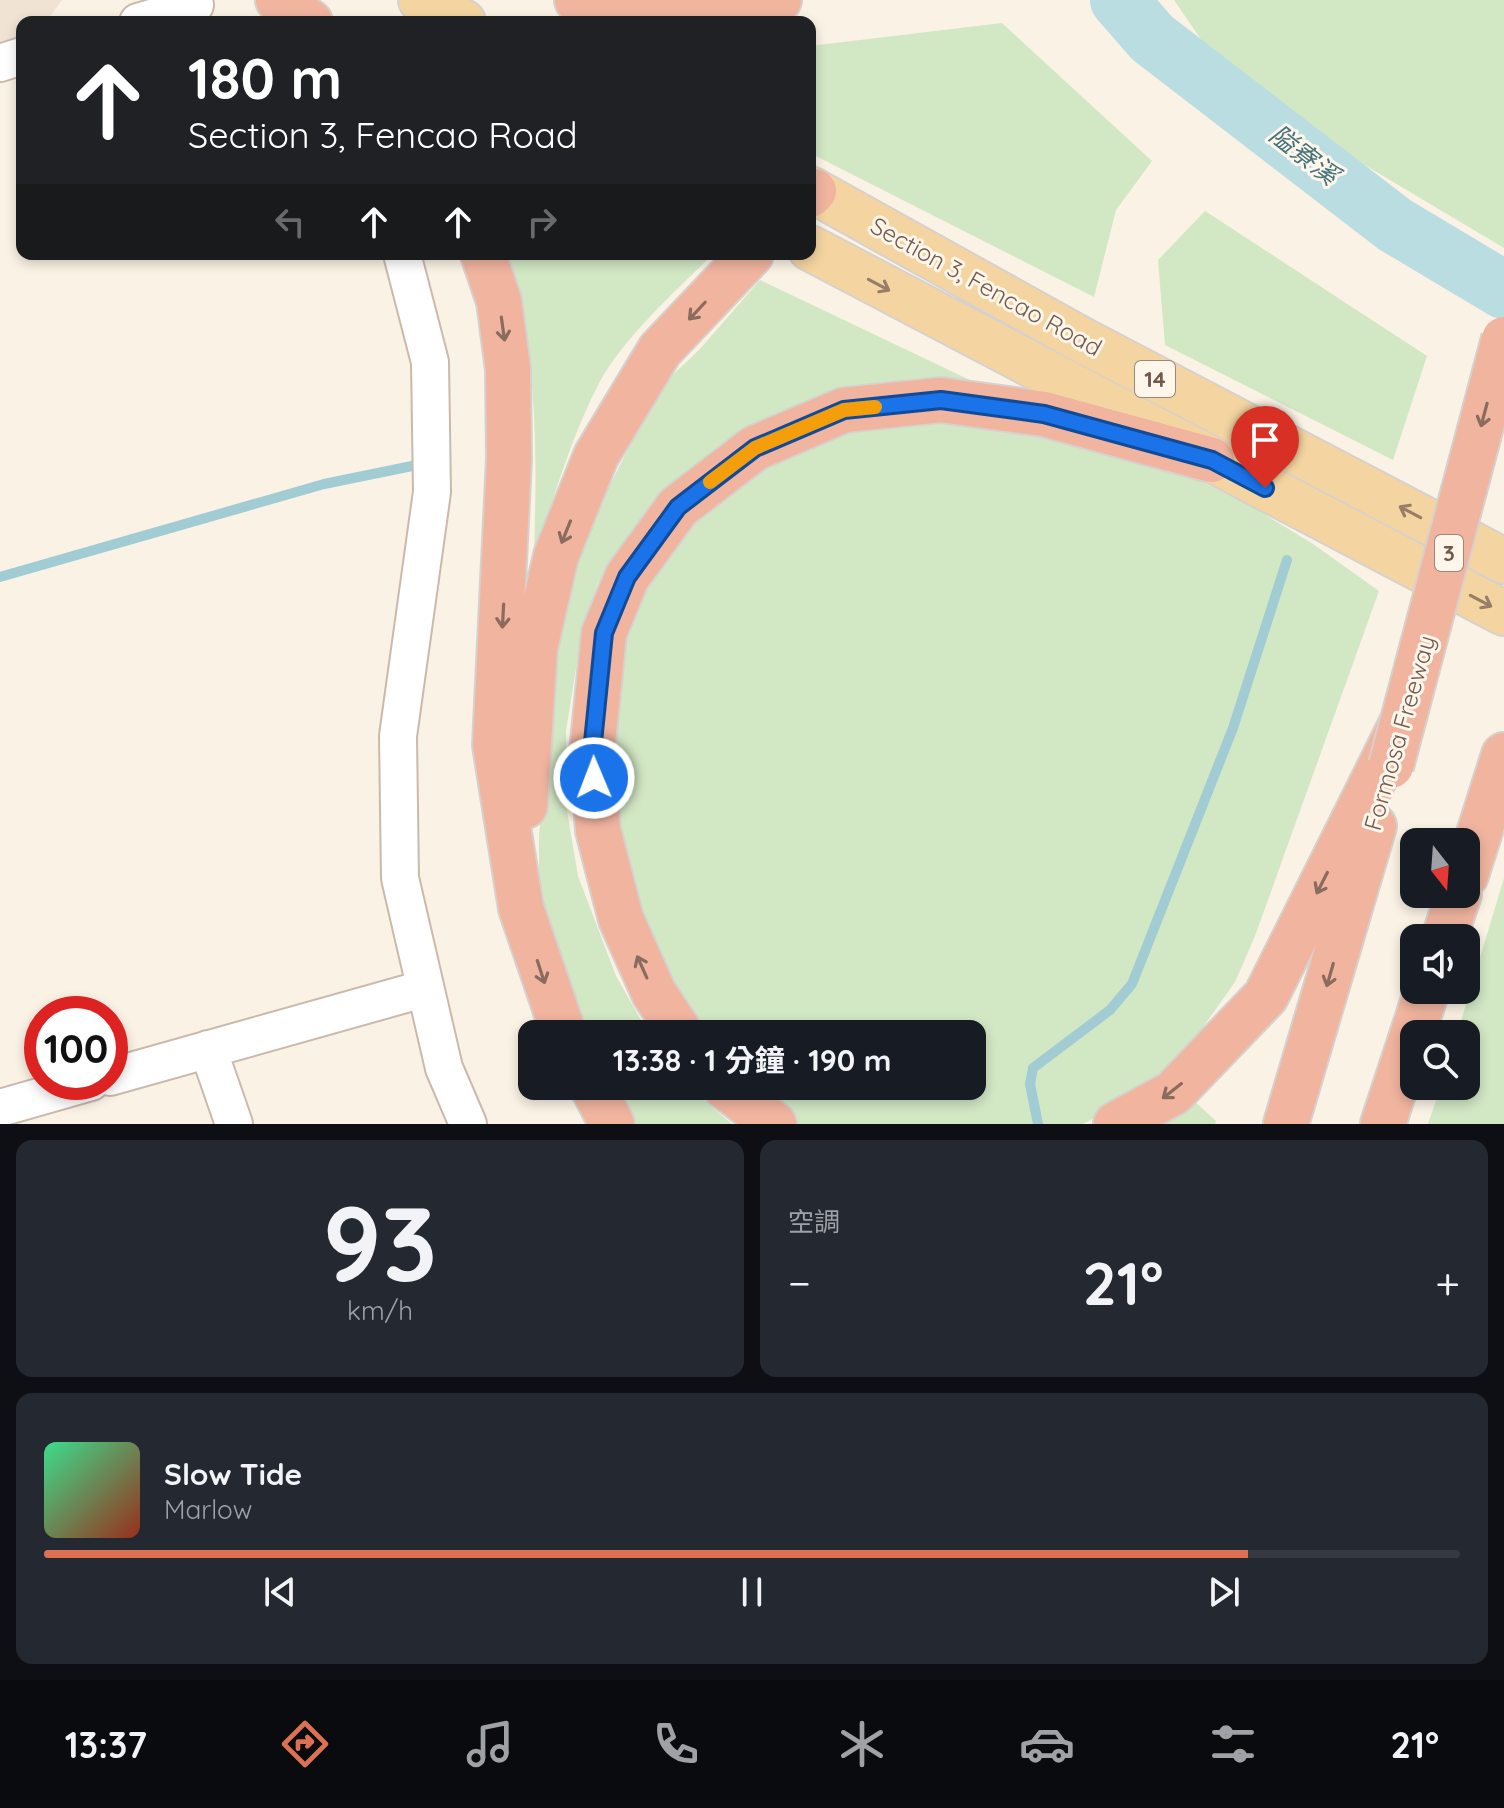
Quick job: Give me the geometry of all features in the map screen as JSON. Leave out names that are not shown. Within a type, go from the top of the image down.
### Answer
[{"type":"highway","points":[[278,0],[301,16]]},
{"type":"highway","points":[[577,0],[623,10],[779,0]]},
{"type":"highway","points":[[485,260],[499,301],[508,369],[509,459],[495,745],[521,908],[559,1020]]},
{"type":"highway","points":[[521,908],[527,743],[535,648],[556,556],[596,456],[660,350],[745,260]]},
{"type":"highway","name":"Formosa Freeway","points":[[1286,1124],[1387,765],[1407,715],[1504,339]]},
{"type":"highway","points":[[672,1020],[654,993],[621,919],[598,830],[592,752],[604,633],[627,577],[678,507],[755,448],[831,415],[844,410],[941,400],[1044,414],[1212,460]]},
{"type":"highway","points":[[1480,834],[1504,755]]},
{"type":"highway","points":[[1116,1124],[1173,1093],[1266,996],[1387,765]]},
{"type":"highway","points":[[1383,1124],[1422,1004]]},
{"type":"highway","points":[[599,1100],[612,1124]]},
{"type":"highway","points":[[742,1100],[774,1124]]},
{"type":"main road","points":[[293,0],[324,16]]},
{"type":"main road","points":[[421,0],[452,16]]},
{"type":"main road","name":"Section 3, Fencao Road","points":[[816,195],[1080,339],[1504,561]]},
{"type":"main road","name":"Section 3, Fencao Road","points":[[816,251],[1504,613]]},
{"type":"street","points":[[167,16],[200,9]]},
{"type":"street","points":[[404,260],[430,362],[432,492],[398,736],[400,878],[423,989],[444,1068],[468,1124]]},
{"type":"street","points":[[128,1072],[423,989]]},
{"type":"street","points":[[208,1049],[234,1124]]},
{"type":"street","points":[[0,1108],[28,1100]]},
{"type":"shaded area","points":[[0,0],[62,0],[50,16],[16,16],[16,55],[0,51]]},
{"type":"green space","points":[[1174,0],[1504,0],[1504,248],[1301,127],[1211,54]]},
{"type":"green space","points":[[1002,23],[1152,161],[1116,210],[1094,297],[816,156],[816,45]]},
{"type":"green space","points":[[1205,211],[1427,356],[1393,460],[1165,345],[1158,260]]},
{"type":"green space","points":[[507,260],[707,260],[636,332],[599,383],[571,446],[534,555],[536,479],[533,403],[530,365]]},
{"type":"green space","points":[[760,280],[995,392],[949,392],[655,501],[598,583],[581,637],[566,731],[567,811],[578,876],[616,976],[641,1020],[584,1020],[563,975],[547,925],[539,870],[539,835],[558,650],[586,532],[659,388],[700,349]]},
{"type":"green space","points":[[974,415],[1172,467],[1251,506],[1313,544],[1379,591],[1255,936],[1235,982],[1177,1064],[1139,1094],[1083,1124],[797,1124],[757,1100],[986,1100],[986,1020],[688,1020],[606,834],[621,614],[679,522],[810,433]]},
{"type":"green space","points":[[1504,878],[1504,1124],[1428,1124],[1436,1100],[1480,1100],[1480,1020],[1461,1020],[1466,1004],[1480,1004],[1480,958]]},
{"type":"green space","points":[[1191,1098],[1216,1121],[1215,1124],[1153,1124]]},
{"type":"green space","points":[[620,1100],[704,1100],[732,1124],[631,1124]]},
{"type":"waterway","name":"隘寮溪","points":[[1119,0],[1152,38],[1395,225],[1504,290]]},
{"type":"waterway","points":[[0,577],[324,484],[417,465]]},
{"type":"waterway","points":[[1038,1124],[1030,1084],[1033,1068],[1110,1010],[1132,984],[1233,728],[1287,560]]},
{"type":"slow traffic","points":[[710,482],[755,448],[844,410],[875,407]]},
{"type":"route","points":[[594,778],[592,752],[604,633],[627,577],[678,507],[755,448],[844,410],[941,400],[1044,414],[1212,460],[1265,488]]}]
